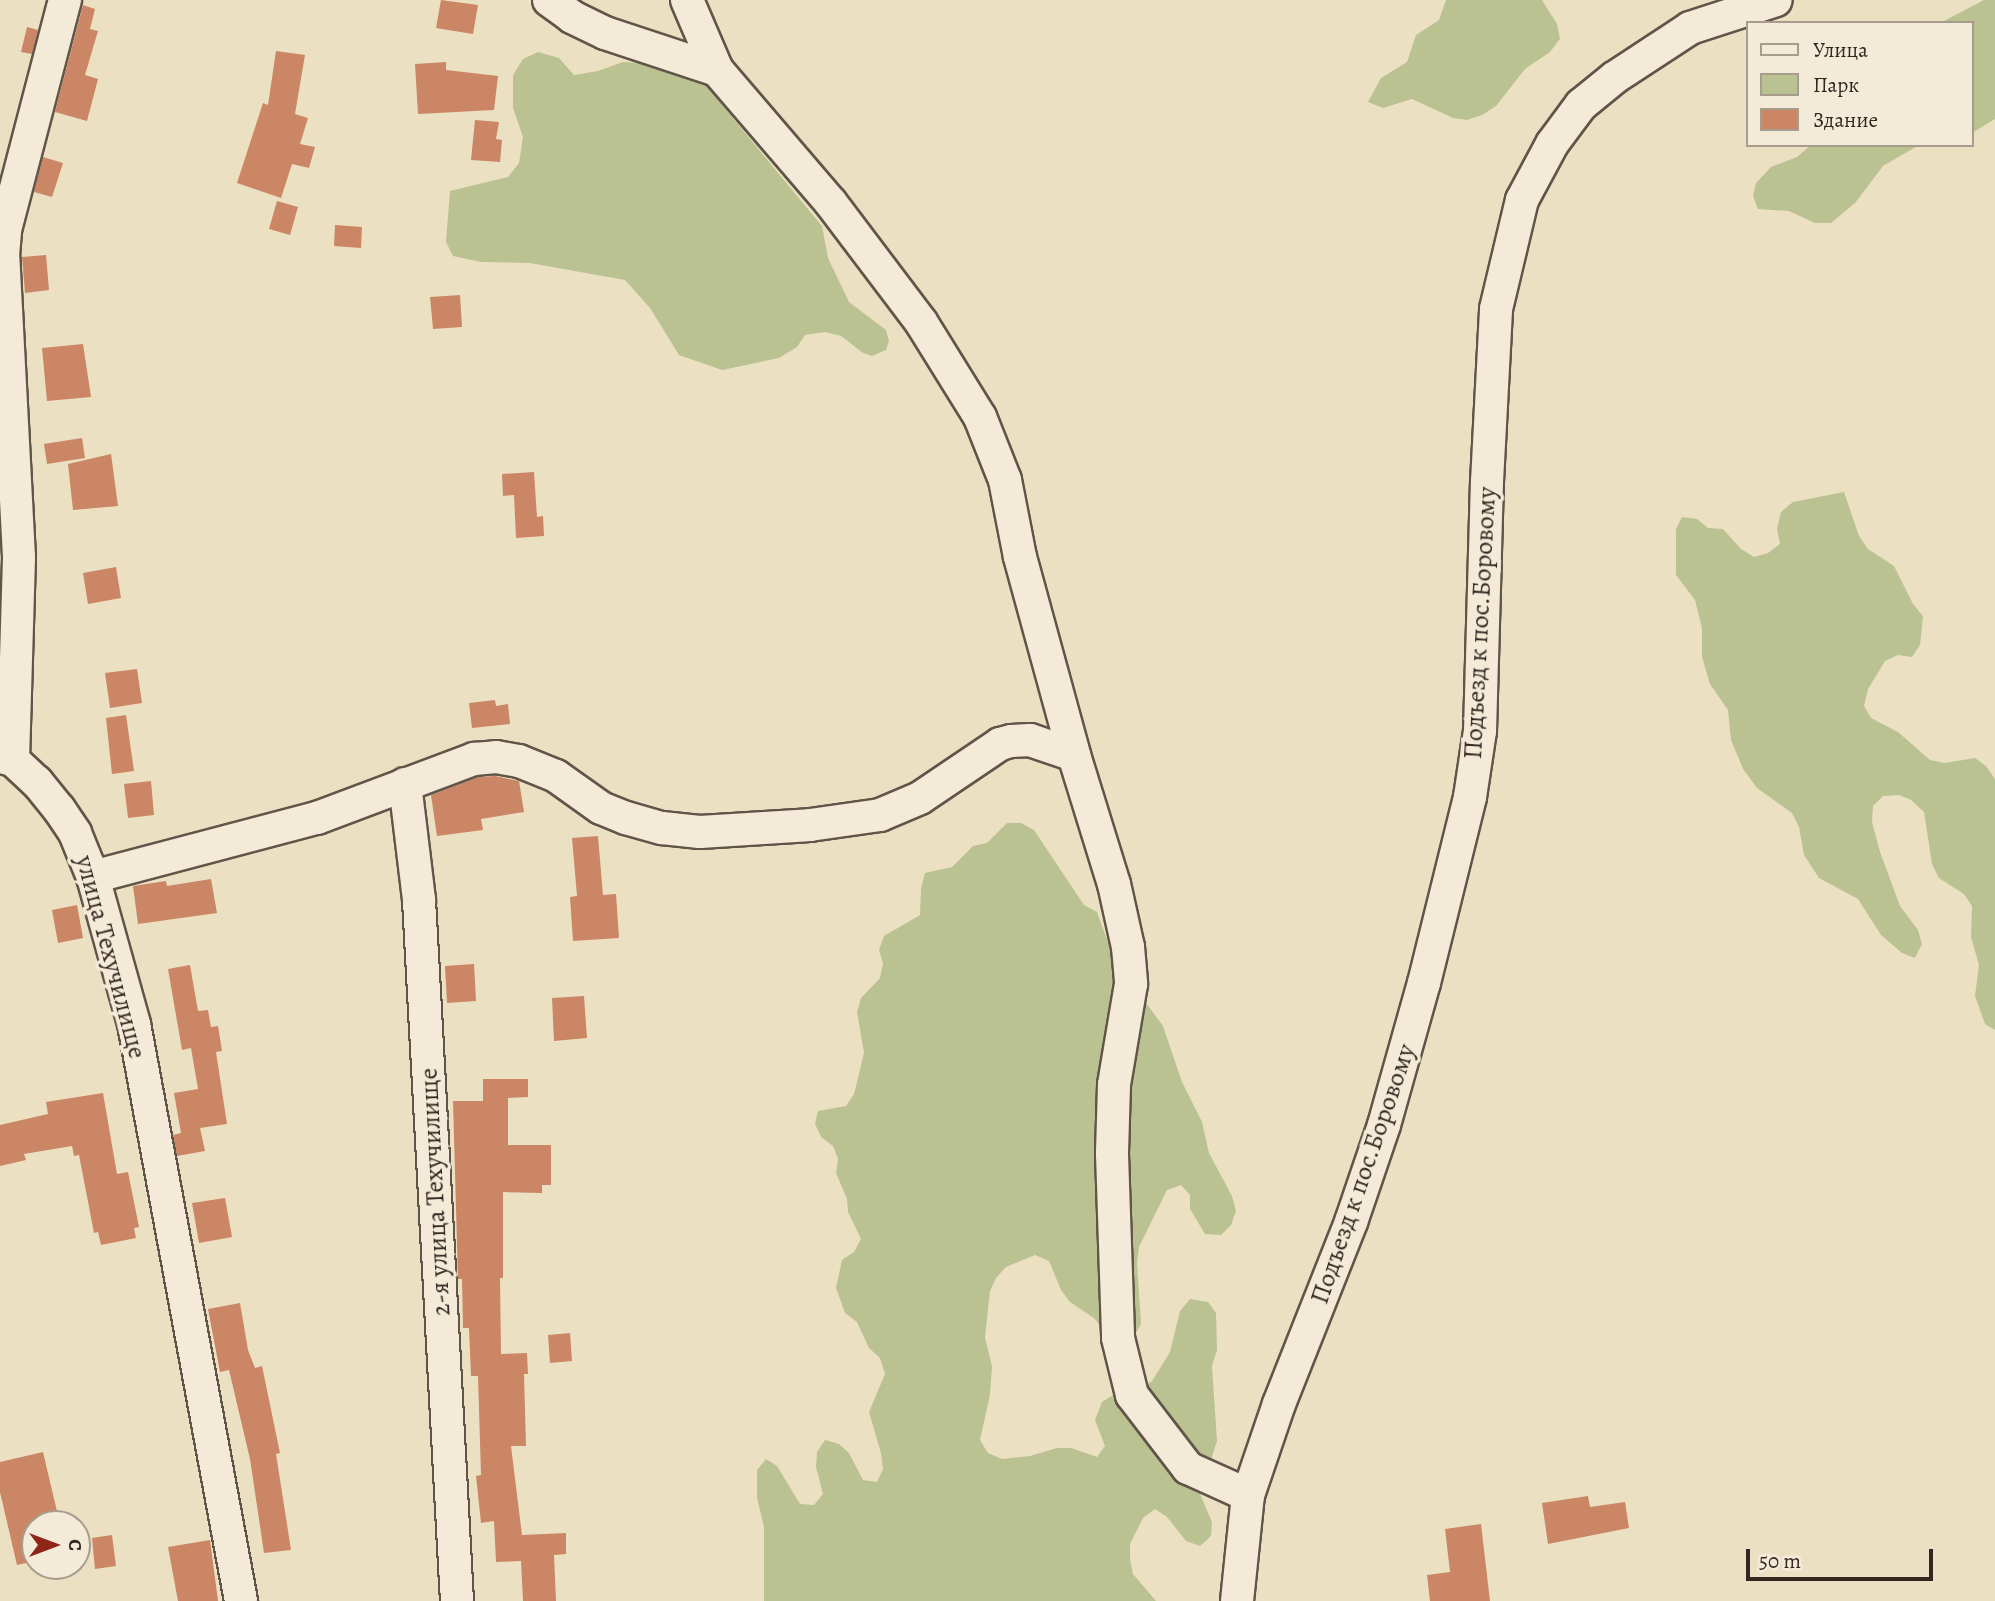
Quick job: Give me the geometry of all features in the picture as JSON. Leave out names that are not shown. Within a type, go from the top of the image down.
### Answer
[{"type":"street","name":"улица Техучилище","points":[[65,0],[5,230],[3,255],[20,568],[7,758],[37,782],[75,833],[93,877],[134,1024],[241,1601]]},
{"type":"street","points":[[549,0],[572,17],[605,33],[717,70]]},
{"type":"street","points":[[687,0],[717,70],[831,203],[921,322],[980,417],[1006,480],[1020,557],[1074,755],[1115,884],[1128,947],[1131,984],[1114,1085],[1112,1154],[1121,1349],[1132,1395],[1188,1468],[1248,1495]]},
{"type":"street","name":"Подъезд к пос.Боровому","points":[[1237,1601],[1248,1495],[1279,1404],[1351,1222],[1384,1125],[1457,857],[1480,732],[1487,482],[1496,309],[1522,200],[1552,144],[1581,105],[1614,78],[1690,28],[1776,0]]},
{"type":"street","points":[[93,877],[317,818],[452,765],[496,757],[519,761],[556,776],[601,808],[626,818],[662,828],[700,832],[810,825],[880,815],[920,798],[1000,744],[1010,741],[1030,740],[1074,755]]},
{"type":"street","name":"2-я улица Техучилище","points":[[405,784],[419,900],[457,1601]]},
{"type":"green space","points":[[1446,0],[1542,0],[1557,24],[1560,39],[1550,52],[1525,69],[1496,106],[1467,120],[1453,118],[1412,99],[1383,108],[1368,102],[1381,78],[1407,62],[1416,35],[1439,20]]},
{"type":"green space","points":[[1984,0],[1995,0],[1995,119],[1974,132],[1974,21],[1944,21]]},
{"type":"green space","points":[[538,52],[559,58],[574,75],[598,71],[623,62],[658,64],[703,82],[822,226],[828,258],[849,302],[886,330],[889,341],[886,350],[872,356],[863,353],[841,336],[825,332],[805,335],[797,347],[779,358],[722,370],[679,355],[650,308],[625,280],[530,263],[481,262],[453,256],[446,242],[450,191],[508,177],[519,163],[523,137],[513,108],[513,75],[523,59]]},
{"type":"green space","points":[[1809,147],[1916,147],[1883,166],[1855,203],[1831,223],[1815,223],[1789,211],[1758,209],[1753,196],[1756,183],[1771,167],[1797,157]]},
{"type":"green space","points":[[1844,492],[1859,536],[1868,549],[1894,566],[1913,604],[1923,616],[1920,645],[1912,657],[1898,655],[1885,661],[1868,689],[1864,706],[1871,718],[1898,732],[1930,760],[1945,763],[1975,758],[1986,766],[1995,779],[1995,1030],[1985,1024],[1975,996],[1979,965],[1971,937],[1972,906],[1964,894],[1939,878],[1932,864],[1924,812],[1911,800],[1899,795],[1883,796],[1873,806],[1872,822],[1880,852],[1900,906],[1918,930],[1922,944],[1915,958],[1902,953],[1881,935],[1858,899],[1819,878],[1804,855],[1799,827],[1792,813],[1757,788],[1743,769],[1731,740],[1728,710],[1710,684],[1702,657],[1702,628],[1695,600],[1676,575],[1676,529],[1682,517],[1697,519],[1708,528],[1723,529],[1741,549],[1754,557],[1768,553],[1780,544],[1777,529],[1781,512],[1793,502]]},
{"type":"green space","points":[[1007,823],[1021,823],[1034,830],[1084,905],[1097,912],[1114,959],[1163,1026],[1182,1082],[1202,1122],[1209,1153],[1232,1196],[1236,1211],[1231,1225],[1221,1235],[1205,1234],[1190,1209],[1190,1195],[1181,1185],[1167,1190],[1139,1247],[1137,1263],[1141,1324],[1132,1340],[1103,1329],[1094,1318],[1070,1302],[1061,1290],[1049,1261],[1035,1255],[1006,1267],[996,1278],[990,1291],[985,1338],[992,1366],[990,1395],[980,1440],[988,1453],[1002,1459],[1030,1456],[1057,1448],[1071,1448],[1097,1457],[1105,1446],[1095,1420],[1102,1402],[1118,1392],[1137,1392],[1152,1381],[1170,1352],[1180,1311],[1190,1299],[1208,1302],[1216,1313],[1217,1350],[1212,1366],[1217,1441],[1200,1494],[1212,1522],[1211,1536],[1200,1546],[1186,1541],[1167,1517],[1155,1509],[1143,1518],[1130,1544],[1130,1559],[1133,1574],[1156,1601],[764,1601],[764,1527],[757,1498],[757,1470],[766,1459],[777,1466],[800,1504],[814,1505],[823,1494],[816,1467],[817,1452],[825,1440],[839,1444],[849,1453],[863,1480],[877,1482],[883,1469],[869,1412],[885,1374],[880,1358],[869,1348],[857,1322],[845,1313],[836,1288],[842,1260],[854,1252],[861,1239],[848,1212],[847,1199],[836,1173],[838,1159],[833,1146],[821,1137],[815,1124],[818,1111],[846,1106],[854,1094],[864,1053],[857,1012],[861,998],[880,978],[883,963],[879,950],[884,936],[920,915],[921,888],[925,873],[952,867],[973,846],[987,843]]},
{"type":"building","points":[[441,0],[478,5],[473,34],[436,28]]},
{"type":"building","points":[[83,5],[95,9],[90,29],[98,31],[85,75],[98,79],[87,121],[55,112]]},
{"type":"building","points":[[27,27],[38,30],[32,54],[21,52]]},
{"type":"building","points":[[276,51],[305,55],[295,114],[308,118],[300,144],[315,147],[309,168],[292,164],[281,198],[237,183],[263,103],[268,105]]},
{"type":"building","points":[[446,62],[446,70],[498,76],[494,110],[418,114],[415,64]]},
{"type":"building","points":[[475,120],[499,122],[496,139],[502,140],[500,162],[471,160]]},
{"type":"building","points":[[43,157],[63,163],[52,197],[34,192]]},
{"type":"building","points":[[277,201],[298,207],[290,235],[269,229]]},
{"type":"building","points":[[335,225],[362,227],[361,248],[334,246]]},
{"type":"building","points":[[46,255],[49,290],[25,293],[22,257]]},
{"type":"building","points":[[460,295],[462,327],[433,329],[430,297]]},
{"type":"building","points":[[83,344],[91,397],[47,401],[42,348]]},
{"type":"building","points":[[82,438],[85,458],[47,464],[44,444]]},
{"type":"building","points":[[111,454],[118,506],[73,510],[68,464]]},
{"type":"building","points":[[534,472],[537,517],[543,516],[544,536],[516,538],[514,495],[503,496],[502,474]]},
{"type":"building","points":[[116,567],[121,598],[88,604],[83,573]]},
{"type":"building","points":[[137,669],[142,703],[110,708],[105,673]]},
{"type":"building","points":[[495,700],[496,706],[508,704],[510,724],[472,728],[469,703]]},
{"type":"building","points":[[126,715],[134,771],[112,774],[106,718]]},
{"type":"building","points":[[495,776],[519,781],[524,812],[481,819],[483,830],[437,836],[431,795],[478,777]]},
{"type":"building","points":[[151,781],[154,815],[128,818],[124,784]]},
{"type":"building","points":[[598,836],[603,895],[616,894],[619,938],[573,941],[570,897],[577,896],[572,838]]},
{"type":"building","points":[[211,879],[217,913],[138,924],[133,886],[166,881],[167,886]]},
{"type":"building","points":[[77,905],[83,938],[58,943],[52,910]]},
{"type":"building","points":[[474,964],[476,1001],[447,1003],[445,966]]},
{"type":"building","points":[[190,965],[198,1011],[208,1010],[211,1027],[218,1026],[222,1051],[216,1052],[227,1124],[200,1128],[205,1151],[177,1156],[173,1135],[181,1133],[174,1093],[198,1089],[191,1048],[182,1050],[168,969]]},
{"type":"building","points":[[584,996],[587,1038],[554,1041],[552,998]]},
{"type":"building","points":[[483,1079],[528,1079],[528,1097],[508,1098],[508,1145],[551,1145],[551,1185],[542,1185],[542,1193],[503,1192],[503,1278],[500,1278],[501,1354],[527,1353],[528,1374],[524,1374],[526,1446],[511,1446],[522,1535],[566,1533],[566,1554],[554,1555],[556,1601],[523,1601],[521,1561],[496,1562],[494,1521],[481,1523],[476,1476],[481,1475],[478,1376],[471,1376],[469,1328],[463,1328],[462,1279],[458,1279],[453,1101],[483,1101]]},
{"type":"building","points":[[103,1093],[117,1174],[128,1172],[139,1227],[134,1228],[136,1238],[101,1245],[98,1232],[94,1233],[79,1155],[74,1156],[72,1146],[24,1154],[26,1160],[0,1166],[0,1125],[48,1114],[46,1102]]},
{"type":"building","points":[[225,1198],[232,1237],[199,1243],[192,1203]]},
{"type":"building","points":[[240,1303],[248,1350],[255,1368],[262,1366],[280,1453],[276,1454],[291,1550],[264,1553],[250,1459],[229,1370],[220,1372],[208,1309]]},
{"type":"building","points":[[570,1333],[572,1361],[550,1363],[548,1335]]},
{"type":"building","points":[[43,1452],[57,1510],[21,1510],[21,1564],[17,1565],[0,1492],[0,1462]]},
{"type":"building","points":[[1588,1496],[1590,1507],[1625,1502],[1629,1528],[1548,1544],[1542,1503]]},
{"type":"building","points":[[1481,1524],[1490,1601],[1430,1601],[1427,1575],[1450,1572],[1445,1529]]},
{"type":"building","points":[[112,1535],[116,1566],[95,1569],[92,1538]]},
{"type":"building","points":[[210,1540],[218,1601],[178,1601],[168,1547]]}]
